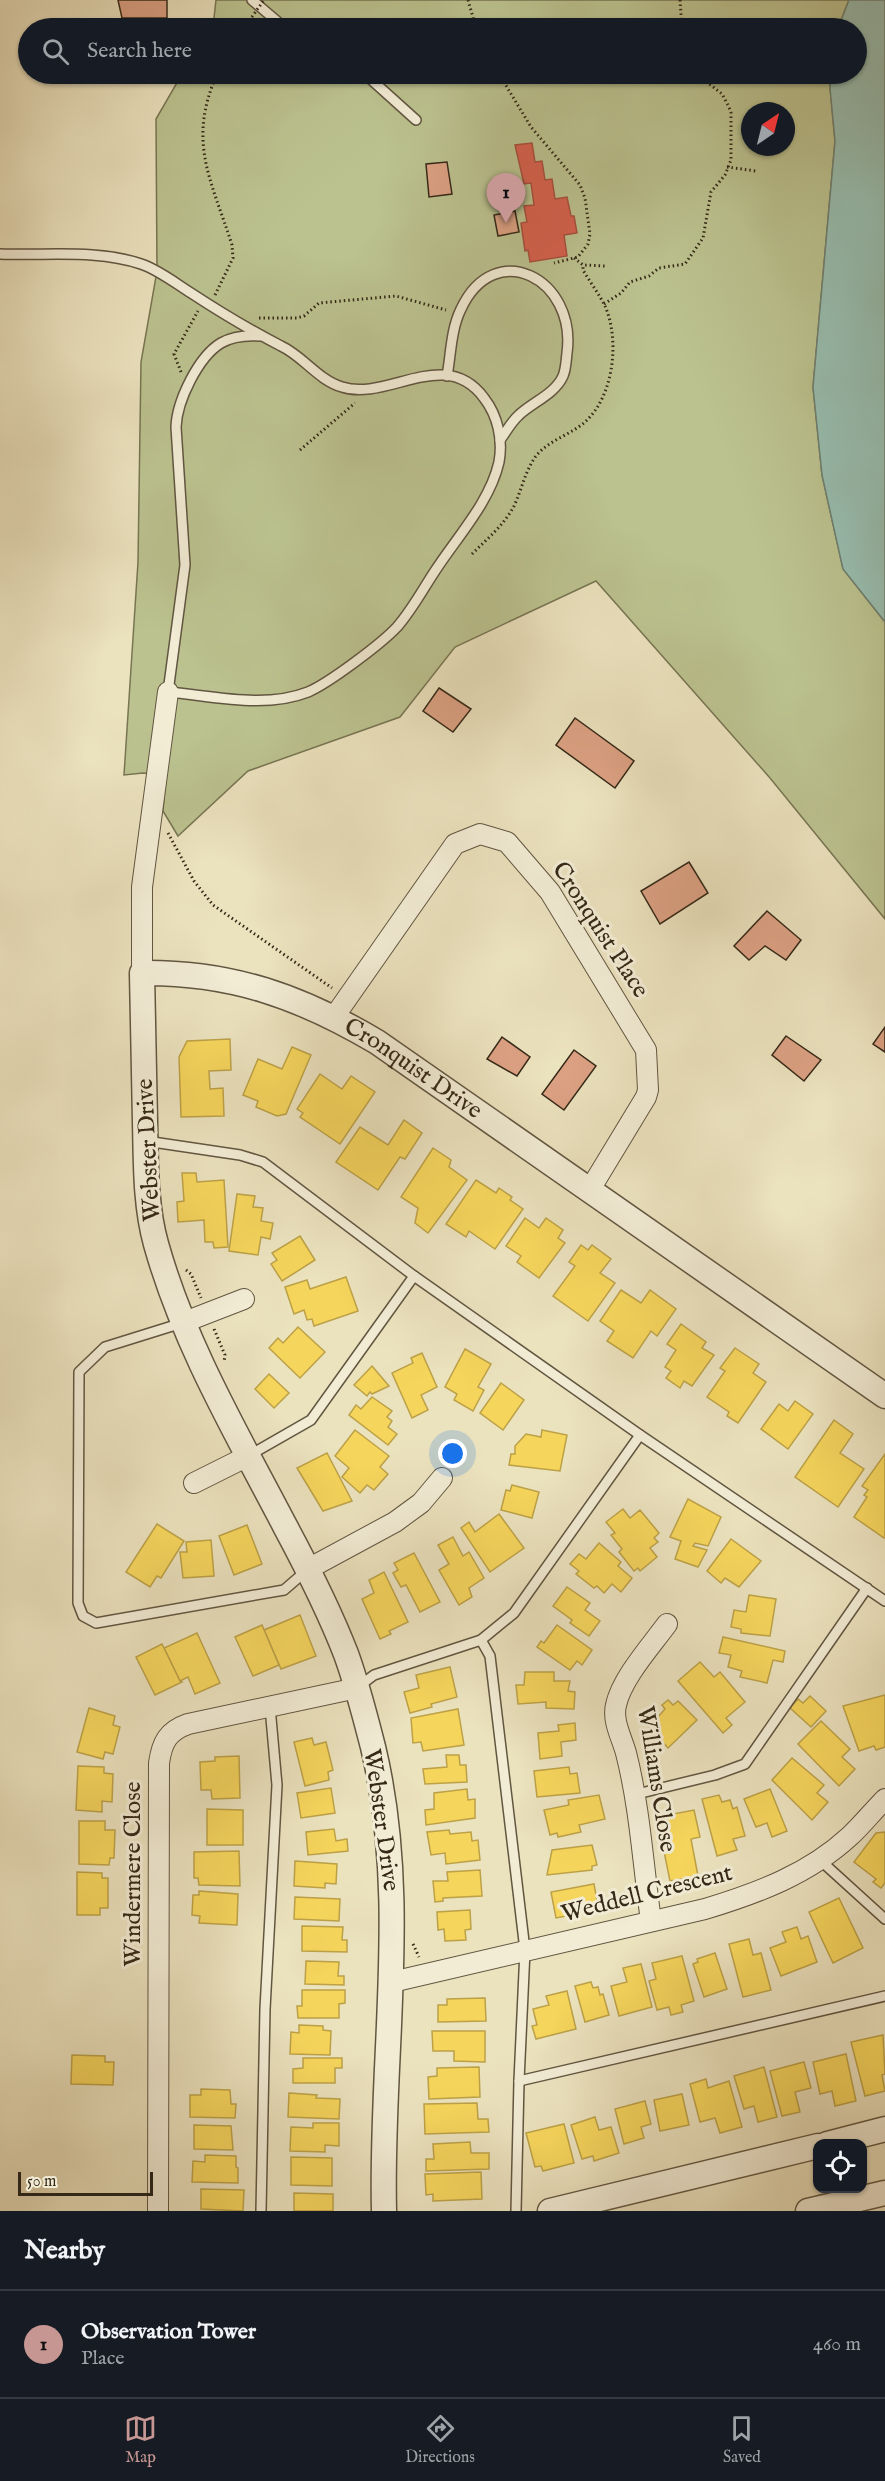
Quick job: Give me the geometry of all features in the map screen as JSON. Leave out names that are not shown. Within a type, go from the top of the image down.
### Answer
[{"type":"street","points":[[142,973],[142,887],[168,692]]},
{"type":"street","name":"Cronquist Place","points":[[334,1017],[455,844],[480,834],[507,842],[550,892],[648,1055],[646,1097],[590,1191]]},
{"type":"street","name":"Cronquist Drive","points":[[142,973],[179,973],[236,982],[299,1002],[334,1017],[377,1042],[885,1396]]},
{"type":"street","name":"Webster Drive","points":[[142,973],[148,1190],[155,1239],[182,1323],[248,1456],[308,1569],[346,1653],[373,1749],[390,1849],[392,1899],[392,1982],[383,2166],[384,2211]]},
{"type":"street","points":[[182,1323],[244,1299]]},
{"type":"street","points":[[194,1483],[248,1456]]},
{"type":"street","points":[[308,1569],[395,1522],[421,1503],[442,1478]]},
{"type":"street","name":"Williams Close","points":[[651,1921],[626,1754],[615,1720],[616,1704],[627,1681],[668,1624]]},
{"type":"street","name":"Windermere Close","points":[[158,2211],[160,1752],[168,1735],[180,1727],[357,1688]]},
{"type":"street","name":"Weddell Crescent","points":[[392,1982],[705,1909],[746,1897],[775,1885],[820,1860],[850,1836],[885,1799]]},
{"type":"street","points":[[853,2139],[885,2129]]},
{"type":"street","points":[[550,2211],[813,2147]]},
{"type":"street","points":[[808,2211],[871,2191]]},
{"type":"lane","points":[[252,0],[273,18]]},
{"type":"lane","points":[[376,84],[416,120]]},
{"type":"lane","points":[[0,254],[97,256],[127,260],[157,272],[233,320],[288,350],[336,385],[356,391],[370,390],[407,379],[432,375],[447,376],[466,381],[480,393],[495,417],[500,441],[499,459],[486,495],[401,622],[391,633],[327,682],[294,697],[267,701],[168,692],[185,565],[176,427],[178,406],[186,388],[208,355],[221,343],[235,337],[261,336]]},
{"type":"lane","points":[[447,376],[459,314],[467,299],[483,283],[500,274],[517,272],[534,277],[550,288],[565,318],[568,346],[561,379],[549,392],[516,417],[500,441]]},
{"type":"lane","points":[[146,1142],[240,1155],[263,1162],[414,1276],[640,1435],[885,1601]]},
{"type":"lane","points":[[248,1456],[310,1420],[414,1276]]},
{"type":"lane","points":[[182,1323],[105,1347],[79,1372],[78,1603],[83,1616],[96,1623],[284,1590],[308,1569]]},
{"type":"lane","points":[[357,1688],[374,1675],[482,1640],[514,1612],[640,1435]]},
{"type":"lane","points":[[633,1795],[716,1775],[745,1764],[867,1588]]},
{"type":"lane","points":[[482,1640],[490,1656],[525,1950],[516,2211]]},
{"type":"lane","points":[[261,2211],[266,2009],[277,1785],[270,1707]]},
{"type":"lane","points":[[820,1860],[885,1918]]},
{"type":"lane","points":[[519,2081],[885,1996]]},
{"type":"path","points":[[251,18],[264,0]]},
{"type":"path","points":[[468,0],[473,18]]},
{"type":"path","points":[[680,0],[681,18]]},
{"type":"path","points":[[186,388],[174,354],[204,301],[215,296],[232,258],[232,245],[202,147],[204,112],[214,84]]},
{"type":"path","points":[[505,84],[531,127],[583,191],[590,240],[582,253],[554,263]]},
{"type":"path","points":[[604,304],[621,293],[630,282],[649,276],[659,268],[683,265],[704,238],[711,192],[725,175],[731,160],[731,113],[722,94],[710,84]]},
{"type":"path","points":[[727,166],[756,171]]},
{"type":"path","points":[[573,258],[583,265],[603,266]]},
{"type":"path","points":[[472,554],[509,514],[525,474],[539,452],[584,422],[600,399],[610,376],[613,352],[611,328],[604,304],[583,265]]},
{"type":"path","points":[[233,320],[297,318],[304,316],[319,303],[396,296],[459,314]]},
{"type":"path","points":[[300,450],[370,390]]},
{"type":"green space","points":[[216,0],[849,0],[842,18],[214,18]]},
{"type":"green space","points":[[176,84],[830,84],[835,141],[813,387],[822,475],[843,569],[885,622],[885,919],[770,778],[596,581],[455,647],[400,717],[248,771],[178,836],[163,811],[166,775],[143,773],[124,775],[138,562],[141,362],[157,271],[156,119]]},
{"type":"shaded area","points":[[849,0],[885,0],[885,622],[843,569],[822,475],[813,387],[835,141],[830,84],[867,84],[867,18],[842,18]]},
{"type":"building: Homes","points":[[230,1039],[231,1070],[209,1071],[210,1089],[223,1088],[224,1116],[181,1117],[179,1057],[187,1041]]},
{"type":"building: Homes","points":[[292,1047],[311,1055],[286,1114],[277,1116],[256,1107],[258,1101],[243,1095],[258,1059],[282,1069]]},
{"type":"building: Homes","points":[[320,1074],[342,1089],[351,1076],[375,1092],[340,1144],[300,1117],[303,1113],[297,1109]]},
{"type":"building: Homes","points":[[404,1120],[422,1133],[405,1159],[400,1157],[378,1190],[336,1162],[360,1127],[388,1145]]},
{"type":"building: Homes","points":[[433,1148],[451,1160],[449,1167],[467,1180],[428,1233],[415,1223],[418,1208],[401,1197]]},
{"type":"building: Homes","points":[[182,1173],[196,1173],[197,1182],[224,1180],[228,1247],[214,1248],[213,1242],[205,1242],[204,1220],[178,1222],[177,1202],[184,1201]]},
{"type":"building: Homes","points":[[476,1180],[496,1193],[499,1188],[523,1209],[495,1249],[469,1231],[466,1237],[446,1224]]},
{"type":"building: Homes","points":[[237,1194],[255,1196],[253,1207],[263,1208],[261,1221],[273,1223],[270,1239],[261,1237],[258,1255],[229,1251]]},
{"type":"building: Homes","points":[[525,1218],[539,1228],[546,1218],[563,1230],[558,1238],[565,1243],[539,1278],[517,1262],[521,1256],[506,1246]]},
{"type":"building: Homes","points":[[300,1236],[315,1260],[282,1281],[271,1264],[277,1260],[272,1253]]},
{"type":"building: Homes","points":[[581,1245],[588,1250],[592,1245],[611,1259],[600,1273],[615,1283],[588,1321],[553,1296],[575,1266],[569,1262]]},
{"type":"building: Homes","points":[[346,1277],[358,1311],[314,1326],[312,1319],[307,1320],[304,1310],[294,1314],[285,1287],[307,1280],[310,1289]]},
{"type":"building: Homes","points":[[621,1290],[641,1303],[650,1290],[676,1309],[657,1336],[651,1331],[633,1358],[607,1341],[614,1331],[600,1321]]},
{"type":"building: Homes","points":[[681,1324],[706,1342],[702,1348],[714,1355],[692,1386],[684,1381],[680,1388],[666,1378],[671,1371],[665,1367],[676,1350],[667,1344]]},
{"type":"building: Homes","points":[[298,1327],[325,1352],[300,1378],[269,1348],[278,1338],[283,1343]]},
{"type":"building: Homes","points":[[735,1348],[759,1364],[753,1373],[766,1382],[738,1423],[727,1416],[729,1412],[707,1397],[725,1371],[720,1368]]},
{"type":"building: Homes","points":[[465,1349],[491,1364],[478,1387],[484,1390],[473,1411],[454,1400],[457,1394],[445,1387]]},
{"type":"building: Homes","points":[[422,1353],[437,1387],[421,1395],[428,1410],[412,1418],[392,1373],[413,1363],[411,1358]]},
{"type":"building: Homes","points":[[372,1366],[389,1386],[372,1394],[370,1392],[367,1396],[354,1385]]},
{"type":"building: Homes","points":[[269,1374],[289,1393],[274,1408],[255,1389]]},
{"type":"building: Homes","points":[[501,1383],[524,1400],[503,1430],[480,1413]]},
{"type":"building: Homes","points":[[372,1397],[392,1411],[387,1417],[392,1421],[388,1427],[397,1434],[388,1445],[349,1415],[356,1405],[361,1409]]},
{"type":"building: Homes","points":[[795,1401],[813,1414],[788,1449],[761,1429],[779,1404],[788,1411]]},
{"type":"building: Homes","points":[[834,1420],[853,1434],[840,1453],[864,1469],[838,1507],[795,1477]]},
{"type":"building: Homes","points":[[355,1430],[389,1456],[380,1467],[388,1474],[374,1490],[367,1485],[360,1493],[342,1477],[349,1468],[335,1456]]},
{"type":"building: Homes","points":[[542,1430],[567,1435],[560,1471],[509,1465],[511,1454],[515,1454],[515,1446],[526,1434],[541,1437]]},
{"type":"building: Homes","points":[[327,1453],[352,1501],[323,1511],[297,1468]]},
{"type":"building: Homes","points":[[885,1454],[884,1538],[854,1517],[867,1497],[864,1495],[868,1490],[862,1486]]},
{"type":"building: Homes","points":[[512,1485],[539,1492],[532,1518],[501,1510],[506,1490],[510,1491]]},
{"type":"building: Homes","points":[[688,1499],[721,1517],[708,1546],[695,1543],[693,1546],[707,1550],[698,1567],[675,1559],[681,1541],[670,1537]]},
{"type":"building: Homes","points":[[623,1509],[630,1518],[640,1510],[659,1533],[654,1538],[658,1542],[650,1548],[657,1557],[640,1571],[638,1568],[634,1571],[619,1552],[622,1549],[611,1535],[615,1533],[606,1522]]},
{"type":"building: Homes","points":[[499,1514],[524,1548],[490,1572],[461,1528],[469,1522],[475,1532]]},
{"type":"building: Homes","points":[[157,1524],[184,1541],[161,1578],[157,1576],[150,1587],[126,1572]]},
{"type":"building: Homes","points":[[247,1525],[262,1564],[234,1575],[219,1536]]},
{"type":"building: Homes","points":[[453,1537],[463,1556],[469,1552],[484,1578],[469,1588],[472,1597],[459,1605],[439,1570],[449,1564],[438,1545]]},
{"type":"building: Homes","points":[[731,1539],[761,1561],[739,1587],[725,1578],[721,1583],[707,1571]]},
{"type":"building: Homes","points":[[211,1540],[214,1576],[183,1578],[180,1552],[187,1552],[186,1542]]},
{"type":"building: Homes","points":[[599,1543],[621,1562],[618,1566],[632,1578],[621,1592],[612,1584],[604,1593],[597,1586],[594,1588],[576,1574],[579,1571],[570,1564],[579,1554],[586,1559]]},
{"type":"building: Homes","points":[[414,1553],[440,1602],[420,1612],[406,1585],[401,1587],[393,1573],[398,1570],[394,1563]]},
{"type":"building: Homes","points":[[384,1572],[408,1622],[389,1631],[391,1634],[380,1639],[362,1599],[374,1593],[369,1580]]},
{"type":"building: Homes","points":[[567,1587],[590,1603],[585,1610],[600,1621],[589,1636],[570,1623],[572,1620],[553,1606]]},
{"type":"building: Homes","points":[[749,1595],[776,1599],[770,1636],[741,1633],[741,1629],[731,1627],[734,1610],[746,1612]]},
{"type":"building: Homes","points":[[300,1615],[316,1656],[281,1669],[264,1630]]},
{"type":"building: Homes","points":[[262,1625],[279,1665],[253,1676],[235,1637]]},
{"type":"building: Homes","points":[[557,1625],[592,1650],[582,1665],[577,1661],[570,1670],[537,1647],[541,1641],[544,1643]]},
{"type":"building: Homes","points":[[197,1633],[220,1683],[195,1694],[188,1677],[180,1681],[164,1648]]},
{"type":"building: Homes","points":[[723,1637],[785,1651],[783,1662],[773,1660],[767,1683],[740,1677],[742,1671],[728,1667],[731,1655],[719,1653]]},
{"type":"building: Homes","points":[[162,1644],[182,1682],[155,1695],[136,1657]]},
{"type":"building: Homes","points":[[700,1662],[714,1677],[720,1672],[745,1702],[726,1718],[732,1725],[723,1733],[678,1681]]},
{"type":"building: Homes","points":[[450,1667],[457,1697],[410,1713],[404,1692],[419,1688],[416,1675]]},
{"type":"building: Homes","points":[[525,1672],[554,1672],[554,1681],[570,1681],[568,1691],[575,1692],[574,1709],[546,1708],[546,1702],[518,1704],[516,1685],[524,1685]]},
{"type":"building: Homes","points":[[885,1695],[885,1747],[876,1750],[874,1746],[859,1751],[843,1706]]},
{"type":"building: Homes","points":[[810,1696],[826,1711],[811,1727],[790,1708],[798,1699],[803,1703]]},
{"type":"building: Homes","points":[[668,1700],[673,1705],[678,1701],[697,1720],[668,1748],[649,1727],[665,1709],[662,1705]]},
{"type":"building: Homes","points":[[89,1708],[115,1716],[113,1725],[120,1727],[113,1754],[105,1752],[103,1759],[77,1752]]},
{"type":"building: Homes","points":[[458,1709],[464,1745],[423,1751],[421,1742],[413,1743],[411,1718]]},
{"type":"building: Homes","points":[[821,1721],[850,1749],[842,1757],[855,1769],[839,1786],[798,1744]]},
{"type":"building: Homes","points":[[575,1723],[576,1740],[561,1742],[562,1756],[540,1759],[538,1733],[559,1731],[558,1725]]},
{"type":"building: Homes","points":[[312,1738],[314,1745],[326,1742],[333,1770],[328,1772],[329,1780],[305,1786],[294,1742]]},
{"type":"building: Homes","points":[[446,1755],[459,1755],[460,1765],[466,1765],[467,1782],[425,1784],[423,1769],[447,1767]]},
{"type":"building: Homes","points":[[239,1756],[240,1798],[212,1799],[211,1790],[201,1790],[200,1762],[215,1761],[215,1757]]},
{"type":"building: Homes","points":[[792,1758],[824,1785],[817,1793],[828,1802],[812,1820],[772,1780]]},
{"type":"building: Homes","points":[[78,1766],[104,1767],[104,1773],[113,1774],[112,1802],[102,1801],[102,1812],[76,1810]]},
{"type":"building: Homes","points":[[569,1767],[570,1774],[577,1773],[580,1793],[537,1797],[534,1771]]},
{"type":"building: Homes","points":[[331,1788],[335,1813],[301,1818],[297,1793]]},
{"type":"building: Homes","points":[[467,1789],[468,1800],[475,1799],[475,1818],[426,1825],[425,1810],[434,1809],[434,1793]]},
{"type":"building: Homes","points":[[770,1789],[787,1831],[772,1837],[767,1823],[756,1827],[744,1799]]},
{"type":"building: Homes","points":[[599,1795],[605,1819],[579,1825],[581,1832],[558,1837],[557,1833],[550,1835],[544,1810],[569,1805],[568,1800]]},
{"type":"building: Homes","points":[[719,1795],[722,1802],[730,1800],[733,1809],[737,1807],[745,1836],[733,1839],[737,1850],[717,1856],[702,1799]]},
{"type":"building: Homes","points":[[207,1809],[243,1810],[243,1845],[207,1845]]},
{"type":"building: Homes","points":[[694,1810],[700,1837],[691,1839],[698,1876],[670,1881],[657,1817]]},
{"type":"building: Homes","points":[[79,1821],[105,1821],[105,1830],[115,1830],[114,1858],[110,1858],[109,1865],[79,1864]]},
{"type":"building: Homes","points":[[334,1829],[336,1841],[347,1839],[348,1851],[308,1855],[306,1832]]},
{"type":"building: Homes","points":[[449,1830],[450,1834],[471,1832],[472,1841],[478,1840],[480,1860],[446,1864],[445,1853],[431,1855],[427,1832]]},
{"type":"building: Homes","points":[[885,1832],[885,1883],[881,1888],[873,1882],[876,1879],[854,1862],[876,1833]]},
{"type":"building: Homes","points":[[592,1845],[597,1865],[592,1866],[592,1870],[547,1875],[552,1850]]},
{"type":"building: Homes","points":[[239,1851],[240,1886],[199,1885],[198,1878],[194,1878],[194,1852]]},
{"type":"building: Homes","points":[[295,1861],[337,1864],[336,1884],[325,1883],[325,1888],[294,1886]]},
{"type":"building: Homes","points":[[480,1870],[482,1896],[443,1898],[443,1901],[435,1902],[433,1881],[448,1881],[447,1872]]},
{"type":"building: Homes","points":[[77,1872],[102,1873],[102,1878],[108,1878],[108,1908],[100,1908],[100,1915],[77,1915]]},
{"type":"building: Homes","points":[[594,1884],[597,1901],[588,1907],[589,1912],[556,1918],[551,1892]]},
{"type":"building: Homes","points":[[199,1891],[238,1894],[237,1925],[199,1923],[200,1916],[192,1915],[193,1895],[199,1895]]},
{"type":"building: Homes","points":[[295,1897],[340,1899],[339,1921],[294,1919]]},
{"type":"building: Homes","points":[[839,1898],[863,1948],[833,1963],[809,1912]]},
{"type":"building: Homes","points":[[470,1910],[471,1929],[465,1930],[466,1940],[445,1941],[444,1929],[438,1930],[437,1912]]},
{"type":"building: Homes","points":[[302,1926],[343,1927],[342,1940],[347,1940],[347,1952],[302,1951]]},
{"type":"building: Homes","points":[[797,1927],[801,1939],[808,1936],[817,1962],[781,1976],[770,1948],[786,1942],[782,1932]]},
{"type":"building: Homes","points":[[749,1939],[753,1955],[761,1953],[771,1990],[743,1997],[729,1944]]},
{"type":"building: Homes","points":[[715,1953],[727,1989],[704,1997],[693,1964],[698,1962],[697,1959]]},
{"type":"building: Homes","points":[[682,1956],[694,2001],[681,2005],[683,2012],[671,2015],[669,2007],[657,2010],[649,1981],[656,1979],[652,1963]]},
{"type":"building: Homes","points":[[306,1961],[339,1962],[338,1976],[344,1976],[344,1985],[305,1984]]},
{"type":"building: Homes","points":[[641,1964],[652,2007],[619,2016],[611,1986],[627,1982],[623,1968]]},
{"type":"building: Homes","points":[[591,1982],[593,1988],[598,1987],[600,1995],[603,1994],[609,2015],[585,2022],[575,1986]]},
{"type":"building: Homes","points":[[302,1990],[345,1990],[345,2003],[339,2004],[339,2018],[298,2018],[297,2006],[302,2006]]},
{"type":"building: Homes","points":[[567,1991],[576,2029],[536,2039],[532,2026],[537,2025],[533,2009],[549,2005],[546,1996]]},
{"type":"building: Homes","points":[[485,1998],[486,2021],[438,2022],[438,2005],[447,2005],[447,1999]]},
{"type":"building: Homes","points":[[299,2025],[323,2026],[323,2030],[331,2031],[330,2055],[290,2054],[291,2032],[299,2033]]},
{"type":"building: Homes","points":[[432,2031],[485,2031],[485,2062],[454,2061],[454,2051],[433,2051]]},
{"type":"building: Homes","points":[[883,2035],[885,2074],[882,2075],[885,2091],[865,2096],[851,2042]]},
{"type":"building: Homes","points":[[846,2054],[856,2101],[835,2106],[832,2091],[820,2094],[813,2062]]},
{"type":"building: Homes","points":[[72,2055],[105,2056],[105,2062],[114,2062],[113,2085],[71,2084]]},
{"type":"building: Homes","points":[[303,2058],[342,2058],[342,2068],[335,2068],[335,2083],[293,2083],[293,2069],[303,2068]]},
{"type":"building: Homes","points":[[804,2062],[811,2088],[795,2092],[800,2112],[782,2116],[770,2071]]},
{"type":"building: Homes","points":[[479,2067],[480,2097],[429,2099],[428,2077],[437,2076],[437,2068]]},
{"type":"building: Homes","points":[[764,2067],[777,2117],[758,2122],[754,2106],[744,2109],[734,2076]]},
{"type":"building: Homes","points":[[706,2079],[708,2088],[729,2081],[742,2127],[720,2133],[715,2118],[700,2122],[690,2084]]},
{"type":"building: Homes","points":[[201,2089],[230,2090],[231,2104],[236,2104],[235,2118],[190,2117],[190,2095],[201,2095]]},
{"type":"building: Homes","points":[[289,2093],[317,2095],[316,2098],[340,2099],[339,2119],[288,2117]]},
{"type":"building: Homes","points":[[682,2094],[689,2125],[660,2131],[654,2100]]},
{"type":"building: Homes","points":[[645,2101],[651,2124],[641,2127],[644,2138],[624,2144],[615,2109]]},
{"type":"building: Homes","points":[[477,2103],[478,2119],[488,2119],[489,2132],[425,2134],[424,2104]]},
{"type":"building: Homes","points":[[595,2117],[599,2130],[611,2127],[619,2153],[594,2161],[593,2156],[582,2159],[571,2125]]},
{"type":"building: Homes","points":[[313,2123],[339,2123],[339,2146],[325,2145],[325,2152],[290,2151],[291,2127],[313,2128]]},
{"type":"building: Homes","points":[[564,2124],[574,2163],[543,2171],[541,2166],[535,2167],[526,2133]]},
{"type":"building: Homes","points":[[194,2125],[231,2126],[233,2150],[194,2149]]},
{"type":"building: Homes","points":[[470,2142],[471,2153],[489,2153],[489,2169],[426,2171],[426,2159],[434,2159],[433,2144]]},
{"type":"building: Homes","points":[[205,2155],[236,2156],[238,2183],[192,2182],[193,2161],[205,2162]]},
{"type":"building: Homes","points":[[291,2157],[332,2158],[332,2186],[291,2185]]},
{"type":"building: Homes","points":[[481,2172],[482,2199],[433,2201],[433,2194],[426,2195],[425,2174]]},
{"type":"building: Homes","points":[[201,2189],[244,2190],[243,2211],[201,2209]]},
{"type":"building: Homes","points":[[294,2193],[333,2194],[333,2211],[294,2211]]},
{"type":"building: Shops","points":[[532,143],[535,162],[542,161],[545,180],[552,179],[555,199],[567,197],[577,233],[564,235],[567,256],[530,262],[528,250],[525,251],[521,223],[527,222],[524,206],[534,205],[531,183],[524,184],[515,145]]},
{"type":"building: Other","points":[[118,0],[167,0],[167,18],[122,18]]},
{"type":"building: Other","points":[[447,162],[452,194],[429,197],[426,164]]},
{"type":"building: Other","points":[[515,211],[519,232],[498,236],[494,215]]},
{"type":"building: Other","points":[[439,688],[471,709],[453,732],[423,711]]},
{"type":"building: Other","points":[[575,718],[634,761],[615,788],[556,745]]},
{"type":"building: Other","points":[[689,862],[708,893],[660,924],[641,891]]},
{"type":"building: Other","points":[[767,911],[801,940],[786,960],[765,946],[749,960],[734,946]]},
{"type":"building: Other","points":[[885,1027],[885,1052],[873,1044]]},
{"type":"building: Other","points":[[786,1036],[821,1060],[804,1081],[772,1055]]},
{"type":"building: Other","points":[[502,1037],[530,1057],[517,1076],[487,1059]]},
{"type":"building: Other","points":[[574,1050],[596,1066],[564,1110],[542,1094]]},
{"type":"place","name":"Observation Tower","points":[[506,223]]}]
